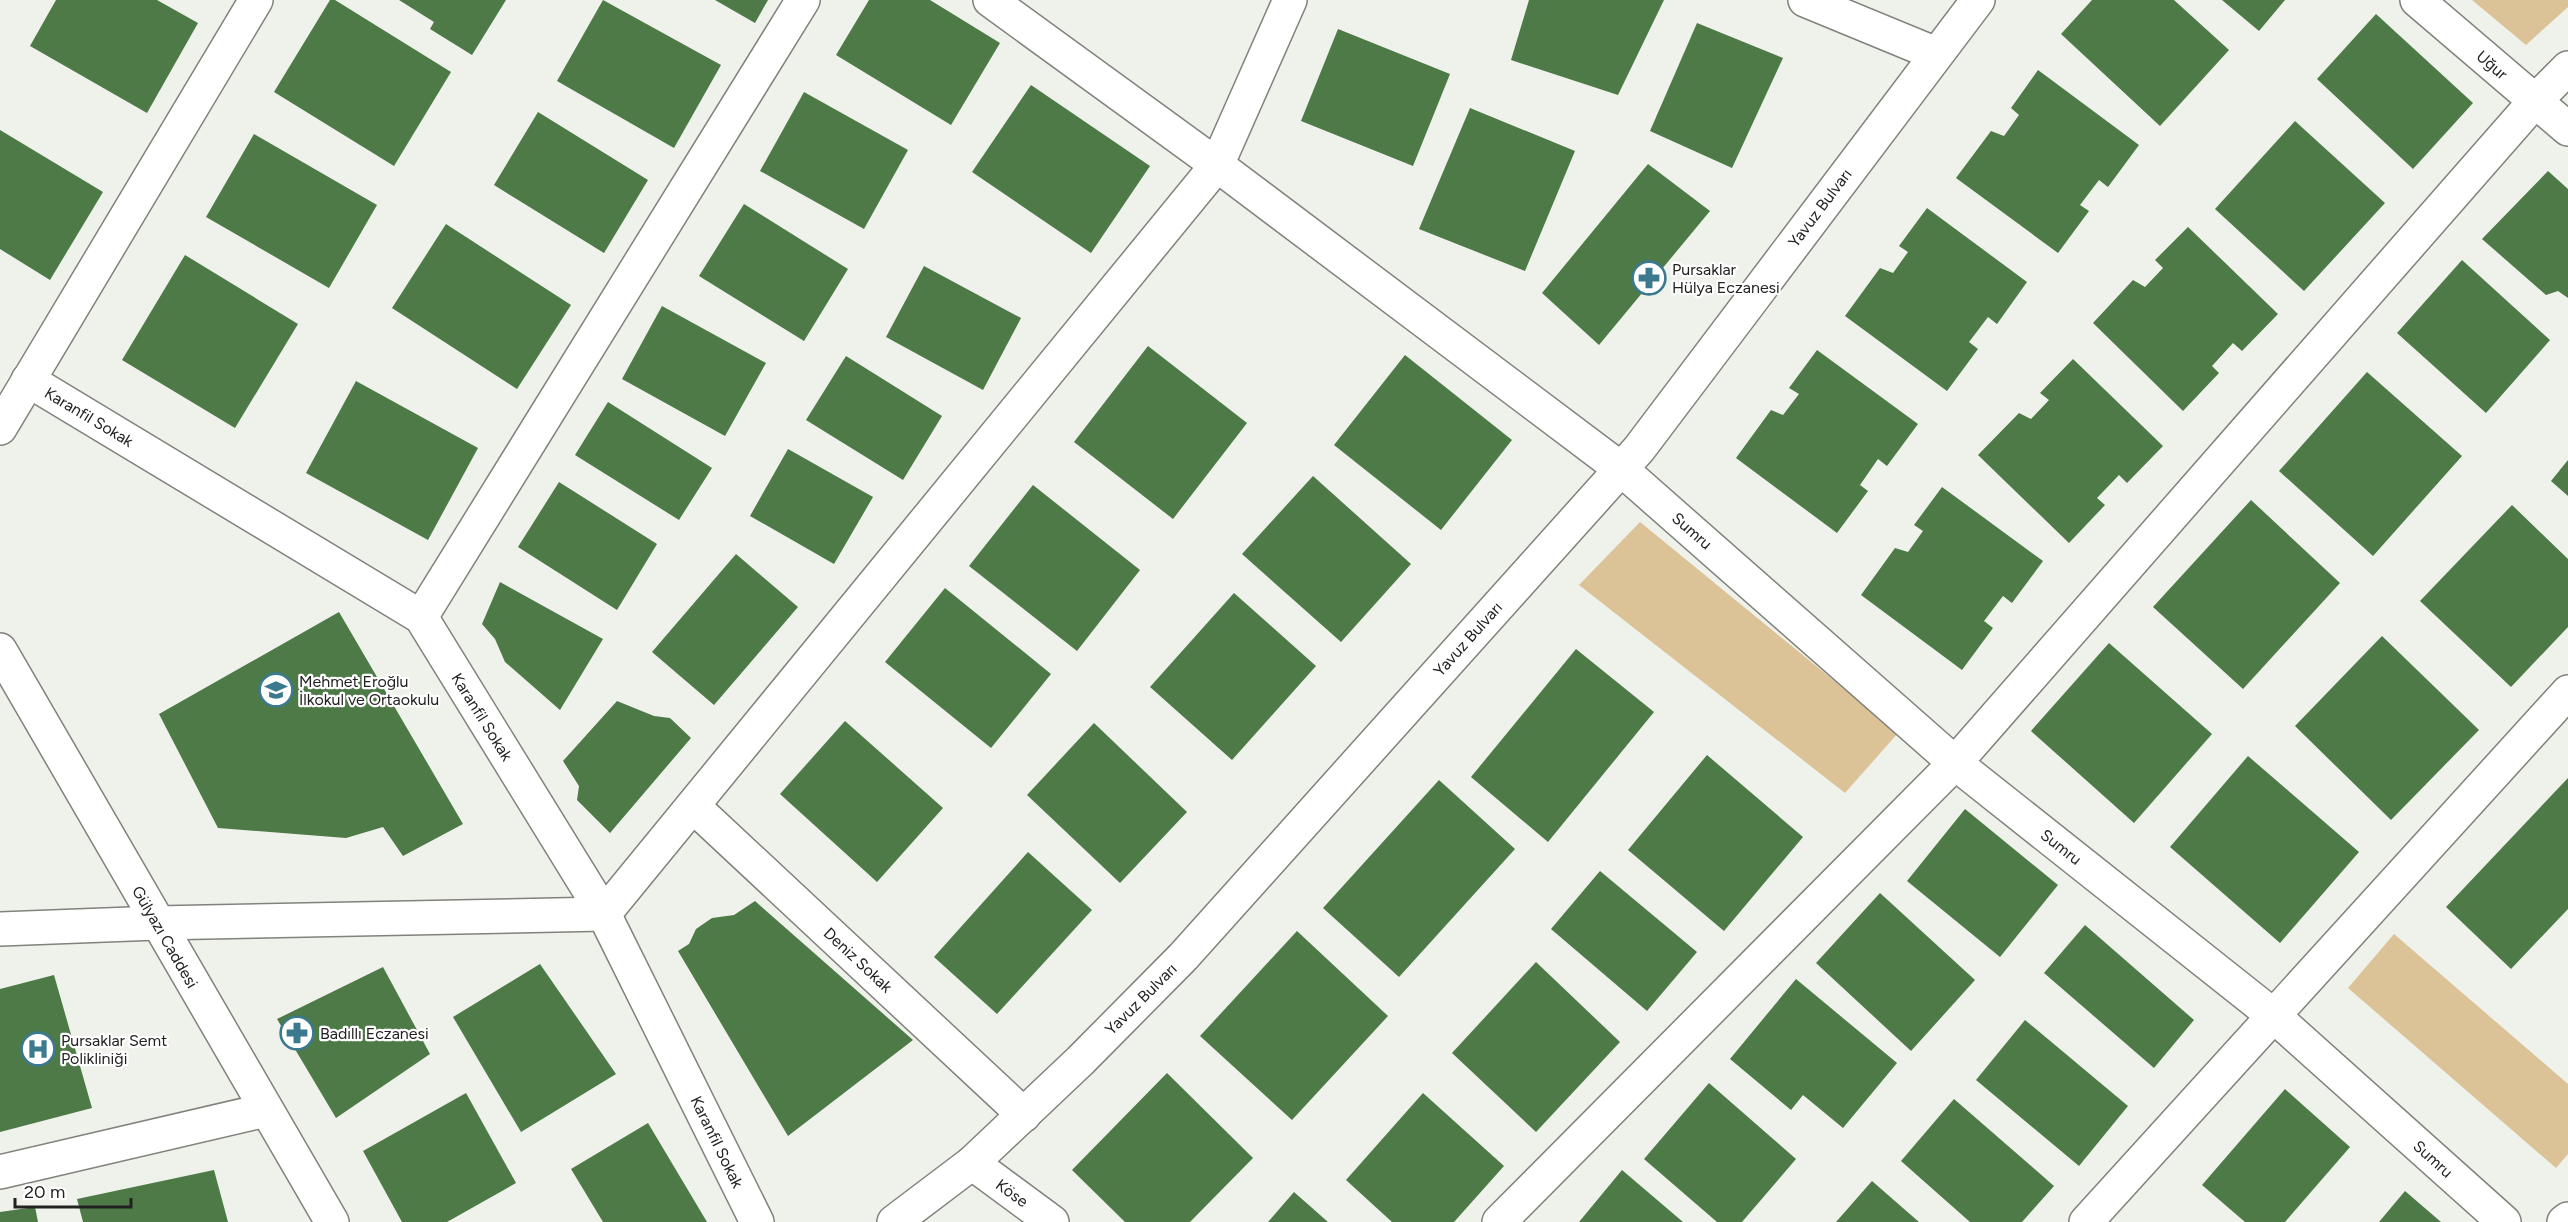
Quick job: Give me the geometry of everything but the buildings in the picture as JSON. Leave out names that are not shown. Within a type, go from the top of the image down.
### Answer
[{"type":"street","points":[[0,428],[256,0]]},
{"type":"street","points":[[421,617],[803,0]]},
{"type":"street","name":"Sumru","points":[[990,0],[1217,165],[1621,469],[1955,763],[2274,1016],[2504,1222]]},
{"type":"street","points":[[0,929],[157,923],[604,914],[1217,165],[1290,0]]},
{"type":"street","points":[[1805,0],[1936,54]]},
{"type":"street","name":"Yavuz Bulvarı","points":[[894,1222],[972,1163],[1024,1115],[1183,957],[1639,449],[1978,0]]},
{"type":"street","name":"Uğur","points":[[2417,0],[2568,129]]},
{"type":"street","points":[[1499,1222],[1955,763],[2535,101],[2568,68]]},
{"type":"street","name":"Karanfil Sokak","points":[[28,380],[421,617],[604,914],[756,1222]]},
{"type":"street","name":"Gülyazı Caddesi","points":[[0,650],[332,1222]]},
{"type":"street","points":[[2086,1222],[2568,692]]},
{"type":"street","name":"Deniz Sokak","points":[[693,806],[1024,1115]]},
{"type":"street","points":[[0,1172],[266,1110]]},
{"type":"street","name":"Köse","points":[[972,1163],[1052,1222]]},
{"type":"street","points":[[2565,1222],[2568,1219]]},
{"type":"shaded area","points":[[2472,0],[2568,0],[2568,7],[2526,45]]},
{"type":"shaded area","points":[[1640,522],[1898,733],[1845,793],[1579,585]]},
{"type":"shaded area","points":[[2394,934],[2568,1084],[2568,1154],[2556,1168],[2348,988]]},
{"type":"place","name":"Pursaklar Hülya Eczanesi","points":[[1649,278]]},
{"type":"place","name":"Mehmet Eroğlu İlkokul ve Ortaokulu","points":[[276,690]]},
{"type":"place","name":"Badıllı Eczanesi","points":[[297,1033]]},
{"type":"place","name":"Pursaklar Semt Polikliniği","points":[[38,1049]]}]
